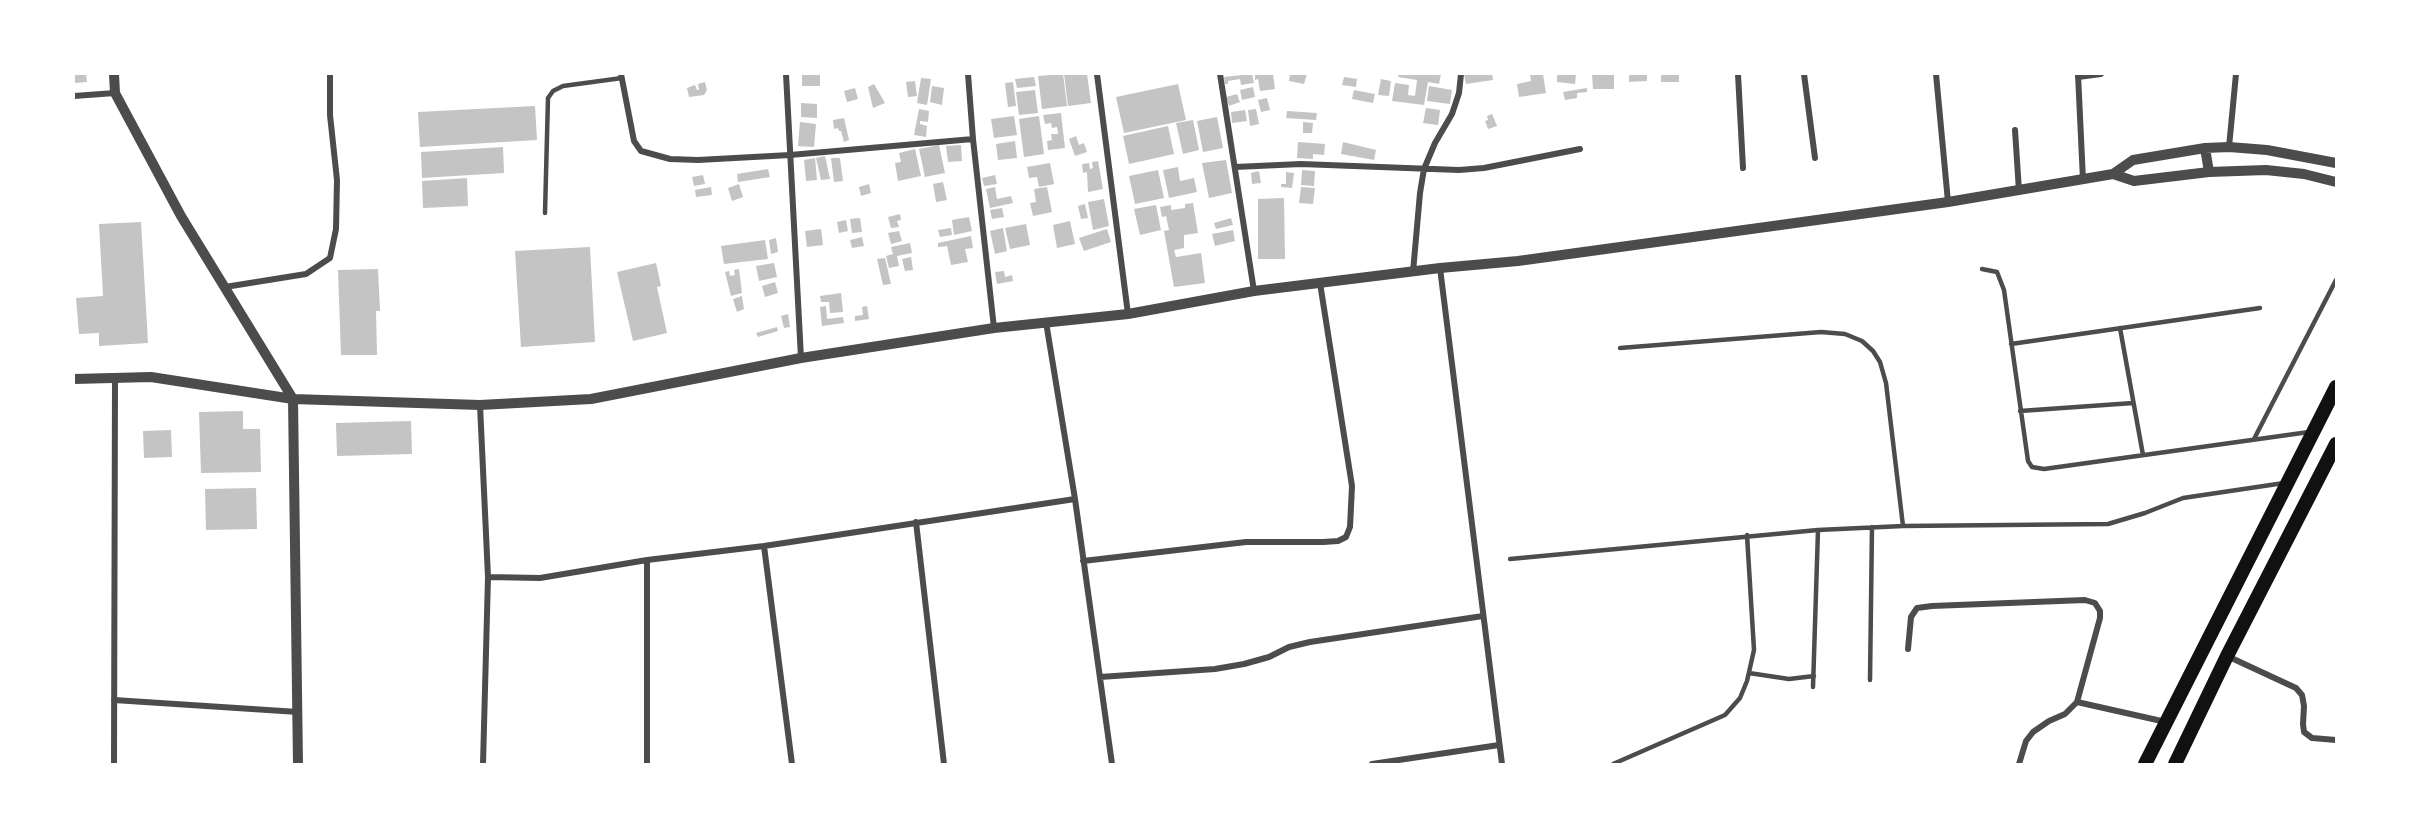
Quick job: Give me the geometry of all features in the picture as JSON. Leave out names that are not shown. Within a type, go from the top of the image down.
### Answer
[{"type":"highway","points":[[2145,765],[2337,387]]},
{"type":"highway","points":[[2175,765],[2227,656],[2337,444]]},
{"type":"street","points":[[114,74],[116,93],[181,216],[293,399],[298,765]]},
{"type":"street","points":[[225,287],[306,274],[330,258],[336,229],[337,180],[330,115],[330,74]]},
{"type":"street","points":[[786,74],[801,358]]},
{"type":"street","points":[[968,74],[994,328]]},
{"type":"street","points":[[1097,74],[1128,314]]},
{"type":"street","points":[[1220,74],[1254,291]]},
{"type":"street","points":[[1413,272],[1424,169],[1435,143],[1452,114],[1459,93],[1461,74]]},
{"type":"street","points":[[1738,74],[1743,168]]},
{"type":"street","points":[[1804,74],[1815,158]]},
{"type":"street","points":[[1936,74],[1948,202]]},
{"type":"street","points":[[2083,180],[2078,75],[2101,74]]},
{"type":"street","points":[[2229,147],[2236,74]]},
{"type":"street","points":[[622,76],[634,141],[641,151],[670,159],[698,160],[789,155],[973,139]]},
{"type":"street","points":[[74,96],[116,93]]},
{"type":"street","points":[[2015,130],[2019,191]]},
{"type":"street","points":[[2205,148],[2209,172]]},
{"type":"street","points":[[74,379],[151,377],[293,399],[480,405],[591,399],[801,358],[994,328],[1128,314],[1254,291],[1440,268],[1518,261],[2019,191],[2113,174],[2133,160],[2205,148],[2267,150],[2337,163]]},
{"type":"street","points":[[1235,167],[1301,164],[1424,169],[1484,168],[1580,149]]},
{"type":"street","points":[[2113,174],[2134,181],[2209,172],[2266,170],[2304,174],[2337,182]]},
{"type":"street","points":[[1440,268],[1502,765]]},
{"type":"street","points":[[1083,561],[1245,542],[1323,542],[1338,541],[1346,537],[1350,528],[1352,486],[1320,283]]},
{"type":"street","points":[[1046,322],[1075,499],[1112,765]]},
{"type":"street","points":[[114,765],[116,378]]},
{"type":"street","points":[[480,405],[488,577],[483,765]]},
{"type":"street","points":[[488,577],[540,578],[647,560],[764,546],[1075,499]]},
{"type":"street","points":[[916,522],[944,765]]},
{"type":"street","points":[[764,546],[792,765]]},
{"type":"street","points":[[647,560],[647,765]]},
{"type":"street","points":[[1908,649],[1911,617],[1917,608],[2085,600],[2095,603],[2100,611],[2100,618],[2077,702],[2065,714],[2049,721],[2026,741],[2019,765]]},
{"type":"street","points":[[1100,677],[1215,669],[1269,657],[1310,642],[1483,616]]},
{"type":"street","points":[[2227,656],[2296,688],[2302,695],[2304,732],[2312,738],[2337,740]]},
{"type":"street","points":[[114,700],[298,712]]},
{"type":"street","points":[[2077,702],[2166,722]]},
{"type":"street","points":[[1372,765],[1499,745]]},
{"type":"lane","points":[[545,213],[548,98],[563,86],[622,76]]},
{"type":"lane","points":[[1982,269],[1997,272],[2001,280],[2028,461],[2032,467],[2044,469],[2313,432]]},
{"type":"lane","points":[[2254,439],[2337,280]]},
{"type":"lane","points":[[2011,344],[2260,308]]},
{"type":"lane","points":[[2120,328],[2144,455]]},
{"type":"lane","points":[[1620,348],[1821,332],[1845,334],[1862,341],[1873,351],[1880,362],[1886,383],[1903,526]]},
{"type":"lane","points":[[2020,411],[2133,403]]},
{"type":"lane","points":[[1510,558],[1818,530],[1903,526],[2108,524],[2183,498],[2287,483]]},
{"type":"lane","points":[[1870,680],[1872,527]]},
{"type":"lane","points":[[1813,687],[1818,530]]},
{"type":"lane","points":[[1612,765],[1725,715],[1740,698],[1749,674],[1754,650],[1748,535]]},
{"type":"lane","points":[[1749,674],[1789,679],[1814,676]]},
{"type":"building","points":[[74,74],[86,74],[87,82],[74,83]]},
{"type":"building","points":[[802,74],[820,74],[820,86],[802,86]]},
{"type":"building","points":[[1063,74],[1067,106],[1042,109],[1038,76]]},
{"type":"building","points":[[1064,74],[1087,74],[1091,103],[1068,106]]},
{"type":"building","points":[[1252,74],[1254,83],[1241,85],[1240,79],[1228,81],[1228,84],[1225,84],[1224,77]]},
{"type":"building","points":[[1255,74],[1273,74],[1275,89],[1260,91]]},
{"type":"building","points":[[1290,74],[1307,74],[1304,84],[1289,81]]},
{"type":"building","points":[[1399,74],[1441,74],[1439,84],[1428,82],[1424,105],[1392,101],[1395,83],[1409,85],[1408,95],[1415,96],[1417,80],[1398,77]]},
{"type":"building","points":[[1464,74],[1492,74],[1493,80],[1466,84]]},
{"type":"building","points":[[1530,74],[1543,74],[1546,93],[1519,97],[1517,84],[1531,81]]},
{"type":"building","points":[[1557,74],[1576,74],[1575,84],[1557,82]]},
{"type":"building","points":[[1592,74],[1614,74],[1614,89],[1593,89]]},
{"type":"building","points":[[1629,74],[1647,74],[1647,81],[1629,82]]},
{"type":"building","points":[[1661,74],[1679,74],[1679,82],[1661,82]]},
{"type":"building","points":[[1034,77],[1036,86],[1017,88],[1015,79]]},
{"type":"building","points":[[1344,77],[1357,79],[1356,87],[1342,85]]},
{"type":"building","points":[[921,78],[931,79],[927,105],[917,103]]},
{"type":"building","points":[[1381,79],[1391,81],[1389,96],[1378,95]]},
{"type":"building","points":[[915,81],[917,96],[908,97],[906,82]]},
{"type":"building","points":[[705,82],[707,90],[704,95],[689,97],[687,88],[695,85],[699,90],[698,84]]},
{"type":"building","points":[[1013,82],[1016,106],[1008,107],[1005,83]]},
{"type":"building","points":[[874,84],[885,103],[873,108],[868,87]]},
{"type":"building","points":[[1178,84],[1186,120],[1124,133],[1116,97]]},
{"type":"building","points":[[932,86],[944,88],[942,105],[930,102]]},
{"type":"building","points":[[1429,86],[1452,90],[1450,104],[1427,101]]},
{"type":"building","points":[[1253,87],[1255,97],[1242,100],[1240,90]]},
{"type":"building","points":[[855,88],[858,99],[847,102],[844,91]]},
{"type":"building","points":[[1587,88],[1587,92],[1577,93],[1577,98],[1565,100],[1563,92]]},
{"type":"building","points":[[1035,90],[1038,113],[1019,115],[1016,92]]},
{"type":"building","points":[[1354,90],[1375,94],[1373,103],[1352,99]]},
{"type":"building","points":[[1237,94],[1240,102],[1229,106],[1226,97]]},
{"type":"building","points":[[1267,98],[1270,110],[1261,112],[1258,100]]},
{"type":"building","points":[[801,103],[817,104],[817,118],[801,117]]},
{"type":"building","points":[[535,106],[537,140],[420,147],[418,112]]},
{"type":"building","points":[[1426,108],[1440,110],[1438,125],[1423,123]]},
{"type":"building","points":[[919,109],[929,111],[928,122],[920,121],[920,124],[927,126],[926,137],[914,135]]},
{"type":"building","points":[[1256,109],[1259,124],[1250,126],[1248,110]]},
{"type":"building","points":[[1245,110],[1247,121],[1232,123],[1231,112]]},
{"type":"building","points":[[1287,111],[1317,113],[1316,120],[1286,118]]},
{"type":"building","points":[[1061,113],[1065,148],[1048,150],[1047,141],[1052,140],[1051,134],[1058,134],[1057,127],[1052,128],[1051,123],[1045,124],[1043,115]]},
{"type":"building","points":[[1492,114],[1497,126],[1488,129],[1485,121],[1488,120],[1487,116]]},
{"type":"building","points":[[1014,116],[1017,135],[994,138],[991,119]]},
{"type":"building","points":[[1039,116],[1044,154],[1024,157],[1019,119]]},
{"type":"building","points":[[1217,117],[1223,148],[1203,152],[1197,121]]},
{"type":"building","points":[[844,118],[849,140],[844,142],[841,131],[838,128],[834,129],[833,120]]},
{"type":"building","points":[[1193,120],[1199,150],[1183,154],[1176,123]]},
{"type":"building","points":[[800,122],[816,124],[814,147],[798,146]]},
{"type":"building","points":[[1303,122],[1313,123],[1312,133],[1303,133]]},
{"type":"building","points":[[1168,126],[1174,154],[1129,164],[1123,136]]},
{"type":"building","points":[[1076,136],[1079,145],[1084,143],[1087,152],[1075,156],[1069,139]]},
{"type":"building","points":[[1015,141],[1017,158],[998,160],[996,144]]},
{"type":"building","points":[[1298,142],[1325,144],[1324,155],[1313,154],[1313,159],[1297,158]]},
{"type":"building","points":[[1343,142],[1376,150],[1374,160],[1341,154]]},
{"type":"building","points":[[939,145],[945,173],[925,177],[919,149]]},
{"type":"building","points":[[961,145],[962,161],[948,162],[946,146]]},
{"type":"building","points":[[503,147],[504,173],[422,178],[421,152]]},
{"type":"building","points":[[915,149],[921,176],[898,181],[895,163],[901,162],[899,153]]},
{"type":"building","points":[[825,156],[830,179],[821,180],[816,158]]},
{"type":"building","points":[[815,158],[817,180],[806,181],[804,160]]},
{"type":"building","points":[[831,158],[840,158],[843,181],[834,182]]},
{"type":"building","points":[[1226,160],[1232,193],[1209,198],[1202,163]]},
{"type":"building","points":[[1098,161],[1103,189],[1088,192],[1087,172],[1083,173],[1082,164],[1089,163],[1090,169],[1093,168],[1092,162]]},
{"type":"building","points":[[1050,163],[1054,184],[1039,187],[1037,177],[1029,178],[1027,167]]},
{"type":"building","points":[[1178,167],[1180,181],[1194,178],[1197,192],[1169,198],[1163,170]]},
{"type":"building","points":[[768,169],[770,177],[738,182],[737,174]]},
{"type":"building","points":[[1158,170],[1164,198],[1135,204],[1129,176]]},
{"type":"building","points":[[1302,170],[1315,171],[1314,186],[1301,185]]},
{"type":"building","points":[[1259,171],[1261,183],[1252,184],[1251,173]]},
{"type":"building","points":[[1286,172],[1294,173],[1292,188],[1281,187],[1281,184],[1286,184]]},
{"type":"building","points":[[703,175],[705,184],[694,186],[692,177]]},
{"type":"building","points":[[995,175],[997,184],[984,186],[982,178]]},
{"type":"building","points":[[467,178],[468,206],[423,208],[422,181]]},
{"type":"building","points":[[943,182],[947,200],[936,202],[933,184]]},
{"type":"building","points":[[739,184],[743,197],[732,201],[728,188]]},
{"type":"building","points":[[869,184],[871,193],[861,196],[859,187]]},
{"type":"building","points":[[711,187],[712,195],[696,197],[695,190]]},
{"type":"building","points":[[995,187],[997,199],[1011,196],[1013,203],[990,208],[986,189]]},
{"type":"building","points":[[1047,187],[1052,212],[1033,216],[1030,203],[1036,202],[1034,189]]},
{"type":"building","points":[[1301,187],[1315,188],[1313,204],[1299,203]]},
{"type":"building","points":[[1284,198],[1285,259],[1258,259],[1258,199]]},
{"type":"building","points":[[1104,199],[1109,226],[1093,230],[1088,202]]},
{"type":"building","points":[[1193,203],[1198,233],[1184,235],[1184,248],[1174,250],[1176,257],[1201,253],[1205,283],[1174,287],[1164,231],[1169,230],[1166,216],[1162,217],[1160,207],[1171,205],[1171,210],[1185,208],[1185,204]]},
{"type":"building","points":[[1085,204],[1088,218],[1081,219],[1078,206]]},
{"type":"building","points":[[1156,205],[1161,230],[1140,235],[1134,209]]},
{"type":"building","points":[[1002,208],[1004,217],[992,219],[990,210]]},
{"type":"building","points":[[900,214],[901,220],[897,221],[899,227],[891,228],[888,217]]},
{"type":"building","points":[[969,217],[972,231],[954,235],[952,220]]},
{"type":"building","points":[[860,218],[862,232],[852,233],[850,219]]},
{"type":"building","points":[[1231,218],[1233,225],[1216,229],[1214,223]]},
{"type":"building","points":[[846,220],[848,231],[839,233],[837,222]]},
{"type":"building","points":[[1070,221],[1075,244],[1057,248],[1053,225]]},
{"type":"building","points":[[141,222],[148,343],[99,346],[99,333],[79,334],[76,298],[103,296],[99,224]]},
{"type":"building","points":[[1026,224],[1030,245],[1010,249],[1005,228]]},
{"type":"building","points":[[951,228],[952,235],[940,237],[938,230]]},
{"type":"building","points":[[1003,228],[1007,251],[995,254],[990,231]]},
{"type":"building","points":[[821,229],[823,245],[807,247],[805,231]]},
{"type":"building","points":[[1107,229],[1111,242],[1084,251],[1079,238]]},
{"type":"building","points":[[1233,230],[1235,241],[1215,246],[1212,234]]},
{"type":"building","points":[[899,231],[902,241],[891,244],[888,233]]},
{"type":"building","points":[[971,236],[973,248],[965,249],[968,262],[951,265],[947,246],[938,247],[938,243]]},
{"type":"building","points":[[862,237],[864,246],[852,248],[850,240]]},
{"type":"building","points":[[776,238],[778,252],[771,254],[769,240]]},
{"type":"building","points":[[765,240],[768,259],[724,264],[721,246]]},
{"type":"building","points":[[910,243],[912,253],[897,256],[899,266],[889,268],[886,256],[893,254],[891,247]]},
{"type":"building","points":[[590,247],[595,342],[521,347],[515,251]]},
{"type":"building","points":[[911,257],[913,270],[905,271],[902,259]]},
{"type":"building","points":[[885,258],[891,284],[883,285],[877,259]]},
{"type":"building","points":[[656,263],[661,286],[657,287],[667,333],[633,341],[617,272]]},
{"type":"building","points":[[774,263],[777,277],[759,281],[756,266]]},
{"type":"building","points":[[378,269],[380,311],[376,311],[377,355],[341,355],[338,270]]},
{"type":"building","points":[[739,269],[742,293],[731,296],[725,272],[729,271],[730,276],[735,275],[734,270]]},
{"type":"building","points":[[1004,271],[1005,277],[1012,275],[1013,281],[997,284],[995,272]]},
{"type":"building","points":[[775,282],[778,293],[765,297],[762,286]]},
{"type":"building","points":[[841,293],[843,312],[830,313],[829,302],[821,302],[820,296]]},
{"type":"building","points":[[742,296],[744,309],[737,312],[733,299]]},
{"type":"building","points":[[826,306],[827,319],[843,317],[844,323],[822,326],[820,307]]},
{"type":"building","points":[[867,306],[869,319],[855,321],[855,316],[863,315],[862,307]]},
{"type":"building","points":[[788,314],[790,327],[784,328],[781,316]]},
{"type":"building","points":[[777,327],[778,331],[758,337],[756,333]]},
{"type":"building","points":[[243,411],[243,429],[260,429],[261,472],[201,473],[199,412]]},
{"type":"building","points":[[411,421],[412,454],[337,456],[336,423]]},
{"type":"building","points":[[171,430],[172,457],[144,458],[143,431]]},
{"type":"building","points":[[256,488],[257,529],[206,530],[205,489]]}]
